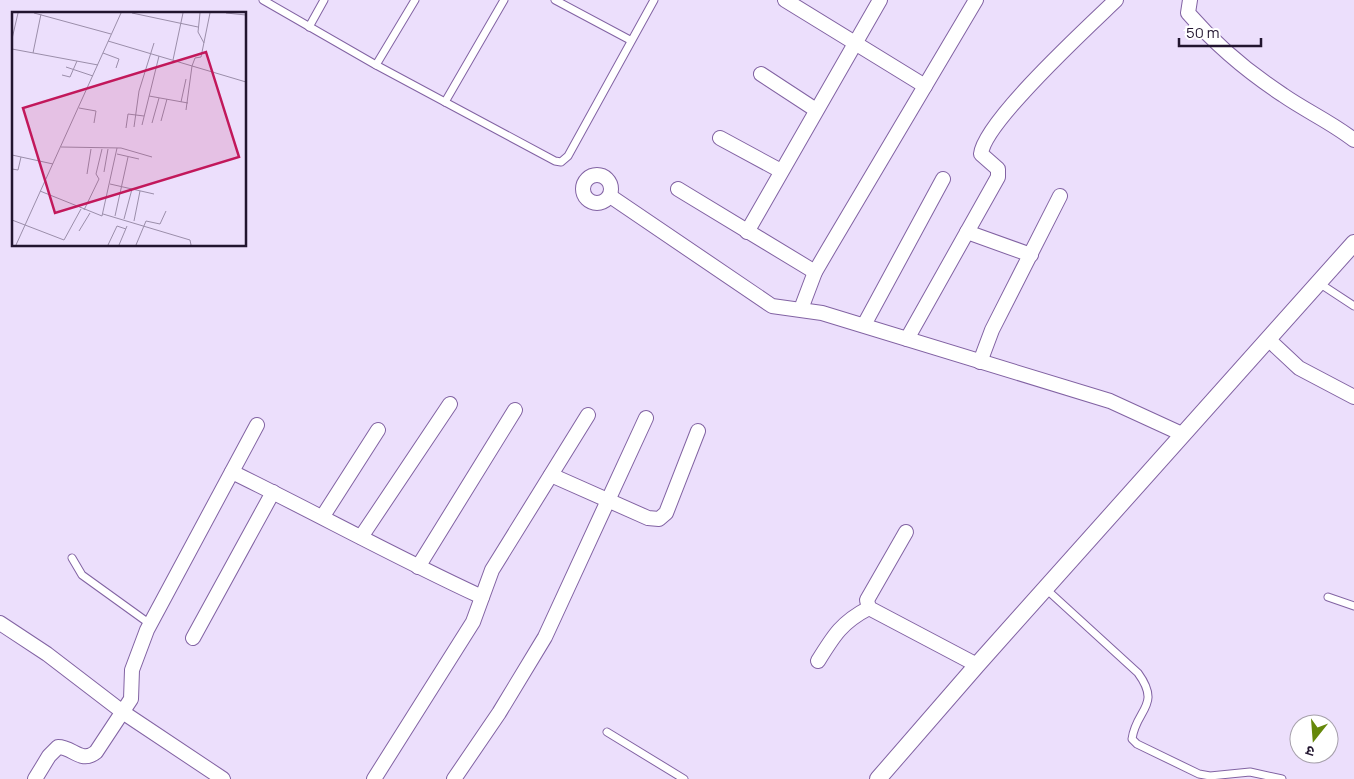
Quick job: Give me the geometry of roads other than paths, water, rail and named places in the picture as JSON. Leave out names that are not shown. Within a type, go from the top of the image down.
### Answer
[{"type":"street","points":[[747,232],[880,0]]},
{"type":"street","points":[[801,309],[815,272],[976,0]]},
{"type":"street","points":[[907,339],[999,173],[996,166],[980,154],[986,139],[1022,95],[1057,57],[1116,0]]},
{"type":"street","points":[[1190,0],[1188,13],[1207,34],[1244,66],[1285,97],[1320,116],[1354,140]]},
{"type":"street","points":[[789,1],[925,86]]},
{"type":"street","points":[[761,74],[816,110]]},
{"type":"street","points":[[720,138],[781,171]]},
{"type":"street","points":[[864,326],[943,179]]},
{"type":"street","points":[[678,189],[815,272]]},
{"type":"street","points":[[610,196],[772,306],[801,309],[864,326],[1110,401],[1182,434]]},
{"type":"street","points":[[980,362],[992,330],[1060,196]]},
{"type":"street","points":[[967,232],[1031,255]]},
{"type":"street","points":[[878,779],[1182,434],[1354,243]]},
{"type":"street","points":[[1268,339],[1299,368],[1354,397]]},
{"type":"street","points":[[361,537],[450,404]]},
{"type":"street","points":[[418,567],[515,410]]},
{"type":"street","points":[[374,779],[473,622],[492,570],[588,415]]},
{"type":"street","points":[[454,779],[499,713],[536,653],[609,501],[646,418]]},
{"type":"street","points":[[35,779],[58,747],[64,747],[84,757],[96,752],[124,713],[133,693],[132,670],[150,624],[257,426]]},
{"type":"street","points":[[323,516],[378,430]]},
{"type":"street","points":[[551,475],[648,518],[658,519],[666,513],[698,431]]},
{"type":"street","points":[[232,472],[323,516],[418,567],[482,597]]},
{"type":"street","points":[[193,638],[272,492]]},
{"type":"street","points":[[906,532],[867,600],[869,608],[977,665]]},
{"type":"street","points":[[818,661],[840,626],[869,608]]},
{"type":"street","points":[[0,623],[47,654],[124,713],[223,779]]},
{"type":"lane","points":[[263,0],[376,65],[555,161],[561,162],[568,156],[630,40],[654,0]]},
{"type":"lane","points":[[309,27],[324,0]]},
{"type":"lane","points":[[376,65],[415,0]]},
{"type":"lane","points":[[445,102],[504,0]]},
{"type":"lane","points":[[555,0],[630,40]]},
{"type":"lane","points":[[1319,282],[1354,306]]},
{"type":"lane","points":[[72,558],[82,576],[150,624]]},
{"type":"lane","points":[[1046,589],[1138,673],[1146,683],[1149,693],[1148,705],[1133,731],[1132,739],[1137,744],[1199,774],[1210,776],[1250,772],[1282,779]]},
{"type":"lane","points":[[1328,597],[1354,606]]},
{"type":"lane","points":[[607,732],[684,779]]}]
